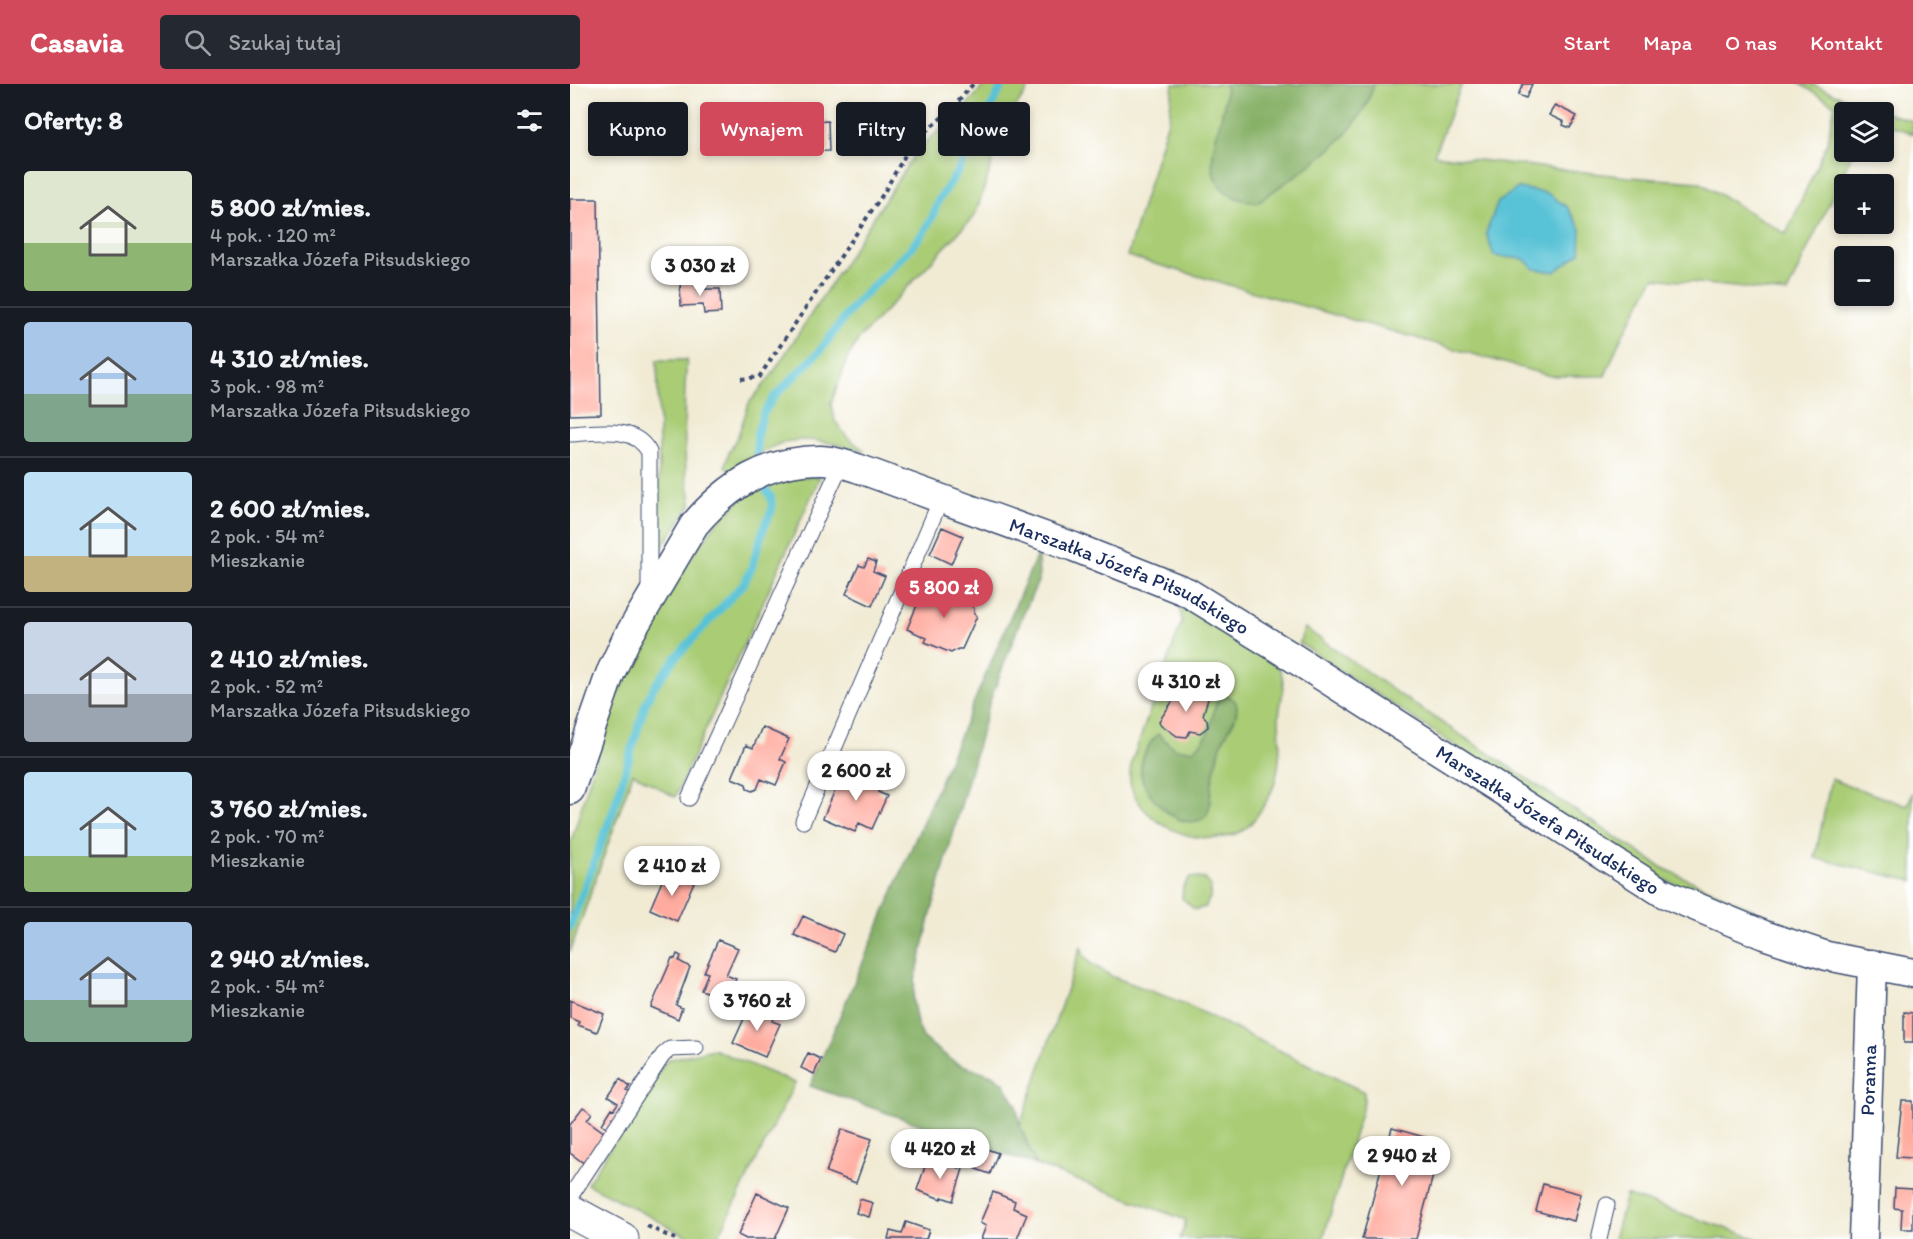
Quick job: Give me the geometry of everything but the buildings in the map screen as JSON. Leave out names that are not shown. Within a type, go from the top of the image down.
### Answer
[{"type":"street","name":"Marszałka Józefa Piłsudskiego","points":[[570,790],[610,674],[626,640],[694,525],[708,508],[750,476],[786,462],[823,460],[857,468],[1074,547],[1187,592],[1663,893],[1764,935],[1827,956],[1872,964]]},
{"type":"street","points":[[1872,964],[1913,973]]},
{"type":"street","name":"Poranna","points":[[1863,1239],[1872,964]]},
{"type":"street","points":[[570,1211],[622,1239]]},
{"type":"lane","points":[[570,434],[621,432],[630,434],[646,446],[649,452],[649,601]]},
{"type":"lane","points":[[689,798],[841,464]]},
{"type":"lane","points":[[803,821],[941,499]]},
{"type":"lane","points":[[570,1197],[663,1055],[670,1048],[696,1048]]},
{"type":"lane","points":[[1599,1239],[1607,1205]]},
{"type":"path","points":[[741,379],[759,377],[883,194],[908,150],[921,135],[952,109],[973,84]]},
{"type":"green space","points":[[985,84],[1032,84],[1020,102],[970,102]]},
{"type":"green space","points":[[1173,84],[1462,84],[1434,155],[1629,177],[1699,182],[1786,234],[1827,143],[1834,110],[1834,162],[1848,162],[1843,174],[1834,174],[1834,193],[1787,293],[1654,278],[1619,342],[1605,376],[1550,376],[1127,256],[1169,117]]},
{"type":"green space","points":[[1225,84],[1374,84],[1366,104],[1342,138],[1310,166],[1257,203],[1234,197],[1221,187],[1214,175],[1212,161],[1225,98]]},
{"type":"green space","points":[[1800,84],[1811,84],[1854,102],[1834,102],[1834,104]]},
{"type":"green space","points":[[1894,115],[1913,121],[1913,134],[1894,127]]},
{"type":"green space","points":[[938,132],[938,156],[995,156],[975,215],[859,339],[848,357],[831,404],[835,421],[847,437],[865,451],[818,441],[783,442],[732,472],[725,467],[749,403],[771,376],[913,156],[926,156],[926,142]]},
{"type":"green space","points":[[657,360],[687,360],[684,402],[685,445],[691,505],[659,551],[659,426]]},
{"type":"green space","points":[[792,476],[820,477],[675,797],[633,773],[570,952],[570,845],[612,705],[677,575],[715,525],[746,494],[776,479]]},
{"type":"green space","points":[[1038,552],[1039,579],[990,701],[932,910],[915,980],[913,1001],[917,1024],[924,1039],[956,1063],[992,1075],[1004,1083],[1016,1105],[1020,1126],[1036,1165],[810,1086]]},
{"type":"green space","points":[[1180,608],[1192,612],[1269,658],[1279,668],[1282,675],[1279,758],[1273,788],[1252,822],[1242,831],[1228,836],[1196,837],[1165,826],[1141,805],[1130,784],[1132,761],[1182,621]]},
{"type":"green space","points":[[1305,628],[1400,695],[1661,867],[1804,933],[1758,922],[1647,872],[1299,643]]},
{"type":"green space","points":[[1221,694],[1234,700],[1237,708],[1235,718],[1221,746],[1212,780],[1210,805],[1204,818],[1199,821],[1180,820],[1159,805],[1144,784],[1141,771],[1143,757],[1149,744],[1158,734],[1175,749],[1193,750],[1201,743],[1209,730],[1214,709]]},
{"type":"green space","points":[[1831,779],[1907,806],[1913,792],[1913,881],[1815,858]]},
{"type":"green space","points":[[1190,877],[1205,879],[1211,886],[1210,898],[1205,907],[1195,910],[1182,898],[1183,887]]},
{"type":"green space","points":[[1081,947],[1090,963],[1111,976],[1183,1003],[1364,1092],[1364,1103],[1323,1239],[1180,1239],[1186,1220],[1036,1165],[1020,1126]]},
{"type":"green space","points":[[713,1049],[795,1083],[717,1239],[693,1239],[587,1184],[667,1060]]},
{"type":"green space","points":[[1626,1195],[1758,1239],[1614,1239]]},
{"type":"water","points":[[1518,188],[1547,193],[1567,207],[1581,229],[1580,253],[1555,272],[1534,269],[1524,259],[1494,256],[1486,233],[1498,202]]},
{"type":"waterway","points":[[757,452],[757,434],[763,414],[774,397],[819,352],[855,304],[923,233],[933,216],[938,201],[958,171],[1003,84]]},
{"type":"waterway","points":[[570,927],[614,808],[646,702],[655,685],[678,655],[744,583],[772,510],[771,497],[765,488]]}]
